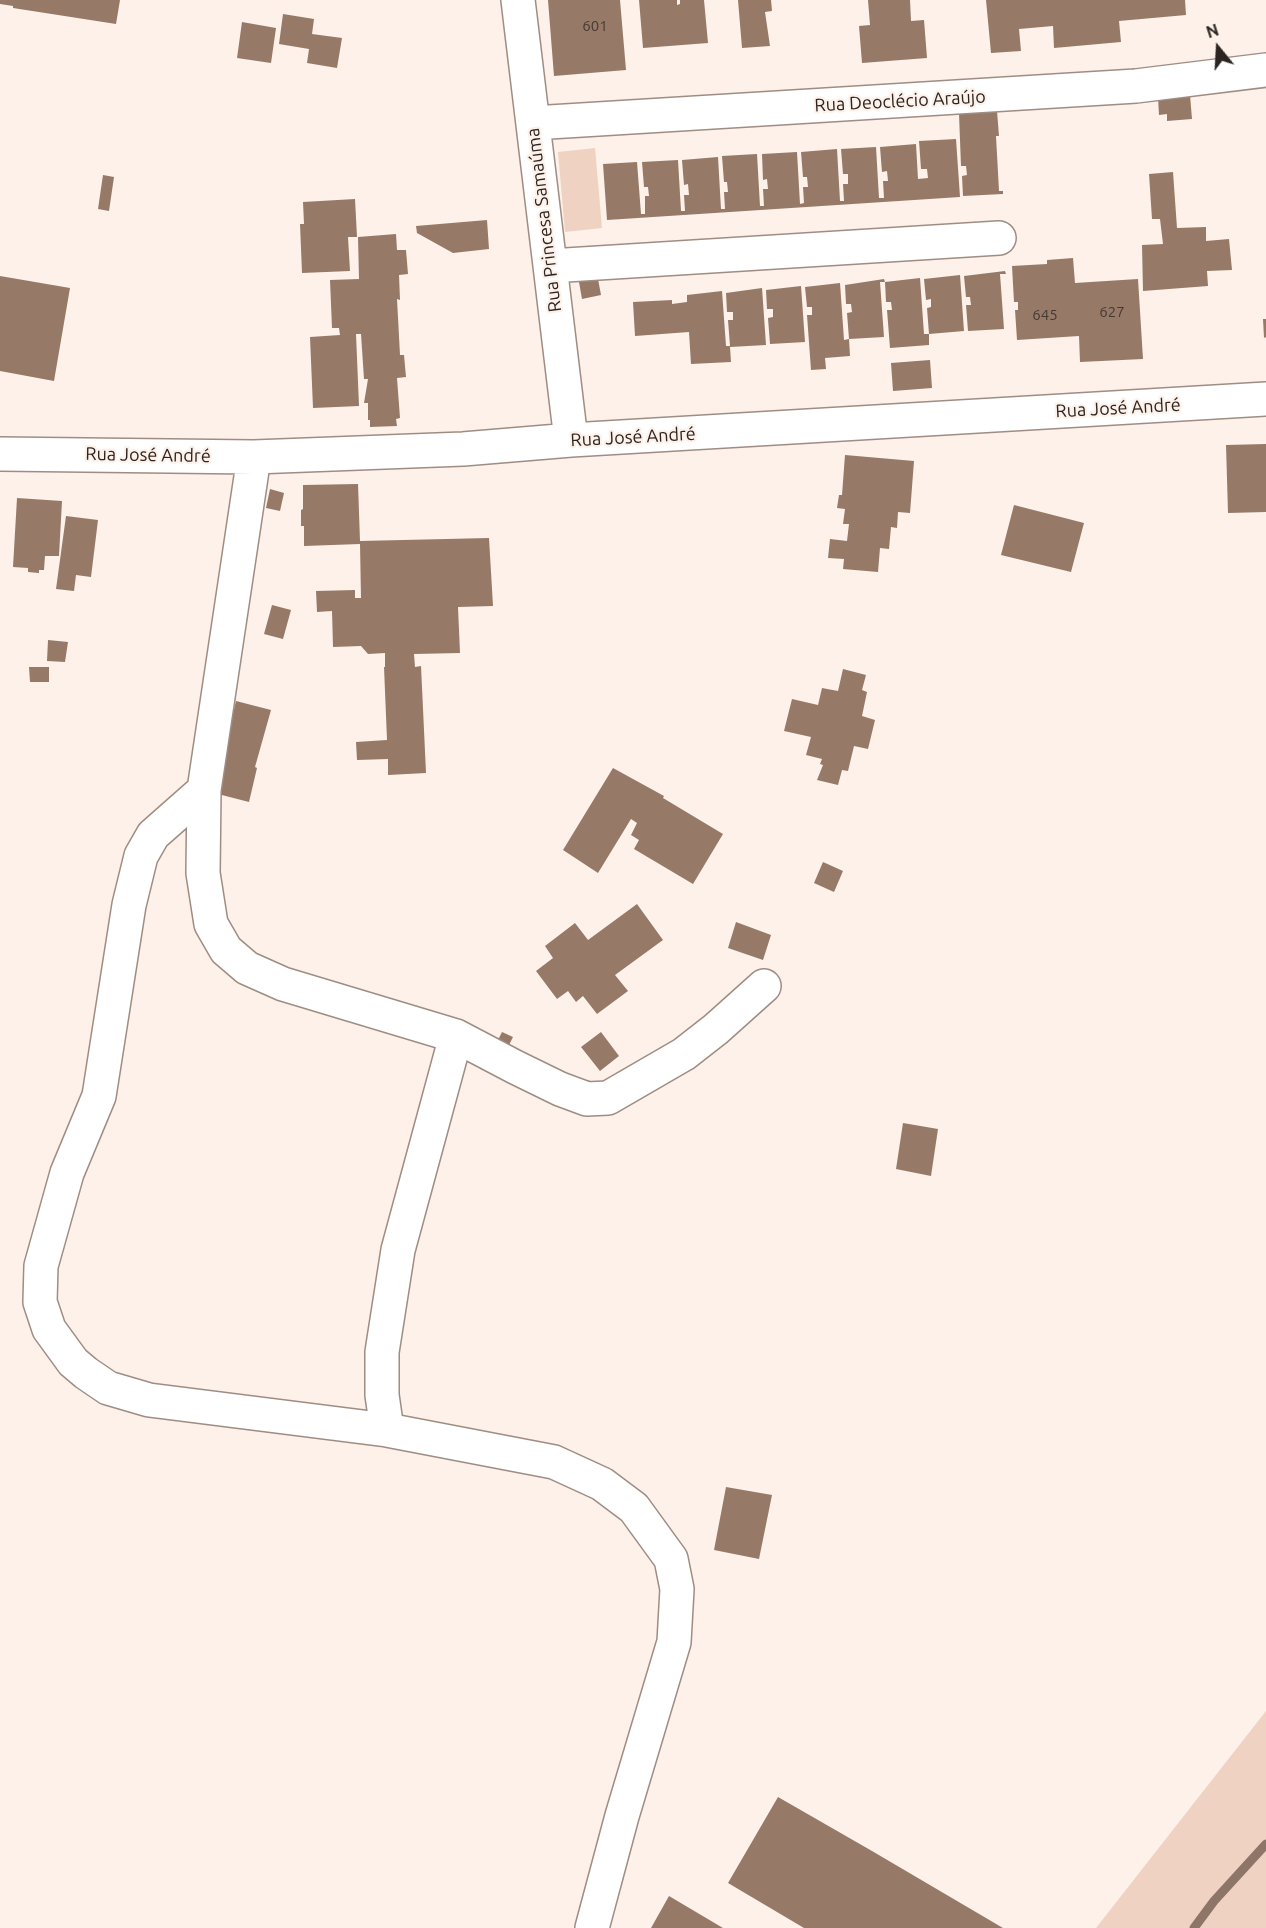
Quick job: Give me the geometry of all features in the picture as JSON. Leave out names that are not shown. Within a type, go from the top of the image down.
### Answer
[{"type":"street","name":"Rua Princesa Samaúma","points":[[518,0],[571,440]]},
{"type":"street","name":"Rua Deoclécio Araújo","points":[[533,123],[1136,86],[1266,70]]},
{"type":"street","points":[[550,266],[999,238]]},
{"type":"street","name":"Rua José André","points":[[0,454],[254,457],[463,449],[571,440],[1266,399]]},
{"type":"street","points":[[254,457],[204,790],[203,873],[211,924],[226,950],[247,968],[283,984],[456,1036],[515,1068],[587,1099],[608,1098],[684,1054],[764,986]]},
{"type":"street","points":[[204,790],[153,835],[141,856],[129,904],[99,1096],[64,1183],[41,1266],[40,1302],[48,1329],[73,1362],[86,1373],[108,1388],[149,1401],[387,1430],[554,1462],[602,1484],[634,1508],[671,1559],[676,1589],[674,1642],[622,1816],[592,1928]]},
{"type":"street","points":[[387,1430],[382,1395],[382,1352],[398,1250],[456,1036]]},
{"type":"shaded area","points":[[595,148],[602,228],[565,232],[558,152]]},
{"type":"shaded area","points":[[1266,1711],[1266,1928],[1096,1928]]},
{"type":"building","points":[[0,0],[120,0],[116,24],[13,8],[13,6],[0,4]]},
{"type":"building","points":[[548,0],[620,0],[626,70],[554,76]]},
{"type":"building","points":[[639,0],[677,0],[677,5],[680,4],[680,0],[704,0],[708,43],[643,48]]},
{"type":"building","points":[[738,0],[771,0],[772,11],[765,12],[770,46],[742,48]]},
{"type":"building","points":[[868,0],[910,0],[911,21],[924,20],[927,58],[862,63],[859,26],[870,25]]},
{"type":"building","points":[[986,0],[1185,0],[1186,15],[1119,21],[1121,42],[1054,48],[1053,26],[1019,29],[1021,51],[991,53]]},
{"type":"building","points":[[283,14],[314,19],[312,34],[342,38],[337,68],[307,63],[309,49],[279,44]]},
{"type":"building","points":[[242,22],[276,28],[271,63],[237,58]]},
{"type":"building","points":[[1190,95],[1192,119],[1167,121],[1167,114],[1159,115],[1158,97]]},
{"type":"building","points":[[997,111],[999,191],[1003,191],[1003,194],[963,196],[962,176],[967,175],[966,166],[961,166],[959,114]]},
{"type":"building","points":[[956,139],[960,197],[607,220],[603,164],[637,162],[641,214],[645,214],[645,196],[649,196],[648,187],[644,187],[642,162],[678,160],[681,211],[685,211],[684,195],[689,195],[688,184],[684,185],[682,160],[718,157],[721,209],[725,209],[724,192],[728,192],[727,182],[724,182],[722,156],[757,154],[760,206],[764,206],[763,189],[768,189],[767,179],[763,180],[762,154],[797,152],[800,204],[804,203],[803,187],[808,187],[807,177],[803,177],[801,152],[837,149],[840,201],[844,201],[843,184],[848,184],[848,174],[843,174],[841,149],[876,147],[879,198],[884,198],[883,181],[888,181],[887,171],[882,172],[880,147],[916,144],[918,179],[928,178],[927,169],[921,169],[919,141]]},
{"type":"building","points":[[1173,172],[1177,228],[1206,227],[1206,241],[1229,239],[1232,270],[1207,271],[1208,286],[1143,291],[1142,245],[1163,244],[1160,219],[1152,219],[1149,174]]},
{"type":"building","points":[[103,175],[114,177],[109,211],[98,209]]},
{"type":"building","points":[[355,199],[357,237],[348,237],[350,271],[302,273],[300,224],[304,224],[303,202]]},
{"type":"building","points":[[487,220],[489,249],[453,253],[417,233],[416,226]]},
{"type":"building","points":[[396,234],[397,250],[406,250],[408,274],[399,275],[400,300],[397,299],[400,355],[404,355],[406,377],[397,378],[400,418],[396,419],[397,426],[370,427],[368,403],[364,403],[368,379],[364,379],[361,334],[356,334],[359,406],[313,408],[310,337],[340,335],[339,328],[332,328],[330,280],[359,279],[358,237]]},
{"type":"building","points":[[1073,258],[1075,283],[1138,279],[1143,359],[1080,362],[1079,336],[1017,340],[1015,310],[1018,310],[1018,302],[1014,302],[1012,266],[1047,264],[1047,260]]},
{"type":"building","points":[[1005,271],[1006,274],[1000,274],[1004,329],[968,331],[966,305],[971,305],[970,297],[966,297],[964,276]]},
{"type":"building","points":[[960,275],[964,331],[929,334],[927,308],[931,307],[931,299],[926,300],[924,279]]},
{"type":"building","points":[[0,276],[70,288],[54,381],[0,371]]},
{"type":"building","points":[[920,278],[924,334],[929,334],[929,345],[890,348],[887,310],[892,310],[891,302],[886,302],[885,282]]},
{"type":"building","points":[[598,279],[601,295],[582,299],[579,282]]},
{"type":"building","points":[[884,279],[885,282],[880,282],[884,337],[849,339],[847,313],[852,312],[851,304],[846,304],[845,285]]},
{"type":"building","points":[[840,283],[844,340],[849,339],[850,356],[825,358],[826,369],[811,370],[807,315],[812,315],[812,307],[807,307],[805,287]]},
{"type":"building","points":[[801,286],[805,342],[770,344],[768,318],[773,317],[773,309],[767,309],[766,290]]},
{"type":"building","points":[[762,288],[766,345],[730,347],[731,362],[691,364],[689,332],[635,336],[633,302],[672,300],[672,304],[687,302],[687,295],[722,291],[726,346],[730,346],[728,320],[733,320],[733,312],[727,312],[726,293]]},
{"type":"building","points":[[1263,319],[1266,319],[1266,337],[1264,338]]},
{"type":"building","points":[[930,360],[932,388],[893,391],[891,363]]},
{"type":"building","points":[[1266,444],[1266,512],[1228,513],[1226,445]]},
{"type":"building","points":[[845,455],[914,461],[910,513],[898,512],[897,528],[891,527],[889,549],[880,548],[878,572],[843,569],[844,559],[828,558],[830,539],[847,541],[849,524],[843,524],[845,509],[837,508],[839,495],[842,495]]},
{"type":"building","points":[[358,484],[360,541],[489,538],[493,606],[458,607],[460,653],[414,654],[415,667],[421,666],[426,773],[388,775],[388,759],[357,760],[356,742],[387,740],[385,653],[368,654],[361,646],[333,647],[332,611],[317,612],[316,591],[355,590],[355,598],[361,598],[360,544],[304,546],[304,526],[301,526],[303,485]]},
{"type":"building","points":[[270,489],[284,493],[280,511],[266,508]]},
{"type":"building","points":[[17,498],[62,501],[59,556],[45,556],[44,570],[39,570],[39,573],[28,572],[28,568],[13,567]]},
{"type":"building","points":[[1014,505],[1084,523],[1071,572],[1001,555]]},
{"type":"building","points":[[66,516],[98,520],[91,577],[76,575],[74,591],[56,589]]},
{"type":"building","points":[[272,605],[291,610],[283,639],[264,634]]},
{"type":"building","points":[[48,640],[68,642],[65,662],[47,661]]},
{"type":"building","points":[[29,667],[49,667],[49,682],[30,682]]},
{"type":"building","points":[[843,669],[866,675],[862,690],[867,692],[862,716],[875,720],[868,749],[854,746],[848,771],[842,770],[838,785],[817,780],[823,765],[820,764],[822,759],[806,755],[811,737],[784,731],[792,699],[818,705],[822,688],[838,691]]},
{"type":"building","points":[[236,701],[271,710],[255,767],[257,768],[249,802],[214,793]]},
{"type":"building","points":[[613,768],[664,796],[663,798],[723,834],[693,884],[634,849],[639,840],[631,835],[637,823],[631,819],[598,873],[563,850]]},
{"type":"building","points":[[823,862],[843,871],[834,892],[814,883]]},
{"type":"building","points":[[637,904],[663,940],[615,975],[628,991],[597,1014],[583,996],[576,1002],[568,991],[557,999],[536,971],[553,958],[545,946],[575,923],[588,940]]},
{"type":"building","points":[[736,922],[771,935],[763,960],[728,948]]},
{"type":"building","points":[[502,1032],[513,1037],[509,1045],[498,1040]]},
{"type":"building","points":[[601,1032],[619,1056],[600,1071],[581,1047]]},
{"type":"building","points":[[903,1123],[938,1129],[931,1176],[896,1169]]},
{"type":"building","points":[[726,1487],[772,1495],[759,1559],[714,1550]]},
{"type":"building","points":[[778,1797],[1003,1928],[804,1928],[728,1883]]},
{"type":"building","points":[[669,1896],[723,1928],[651,1928]]},
{"type":"waterway","points":[[1194,1928],[1214,1901],[1266,1844]]}]
